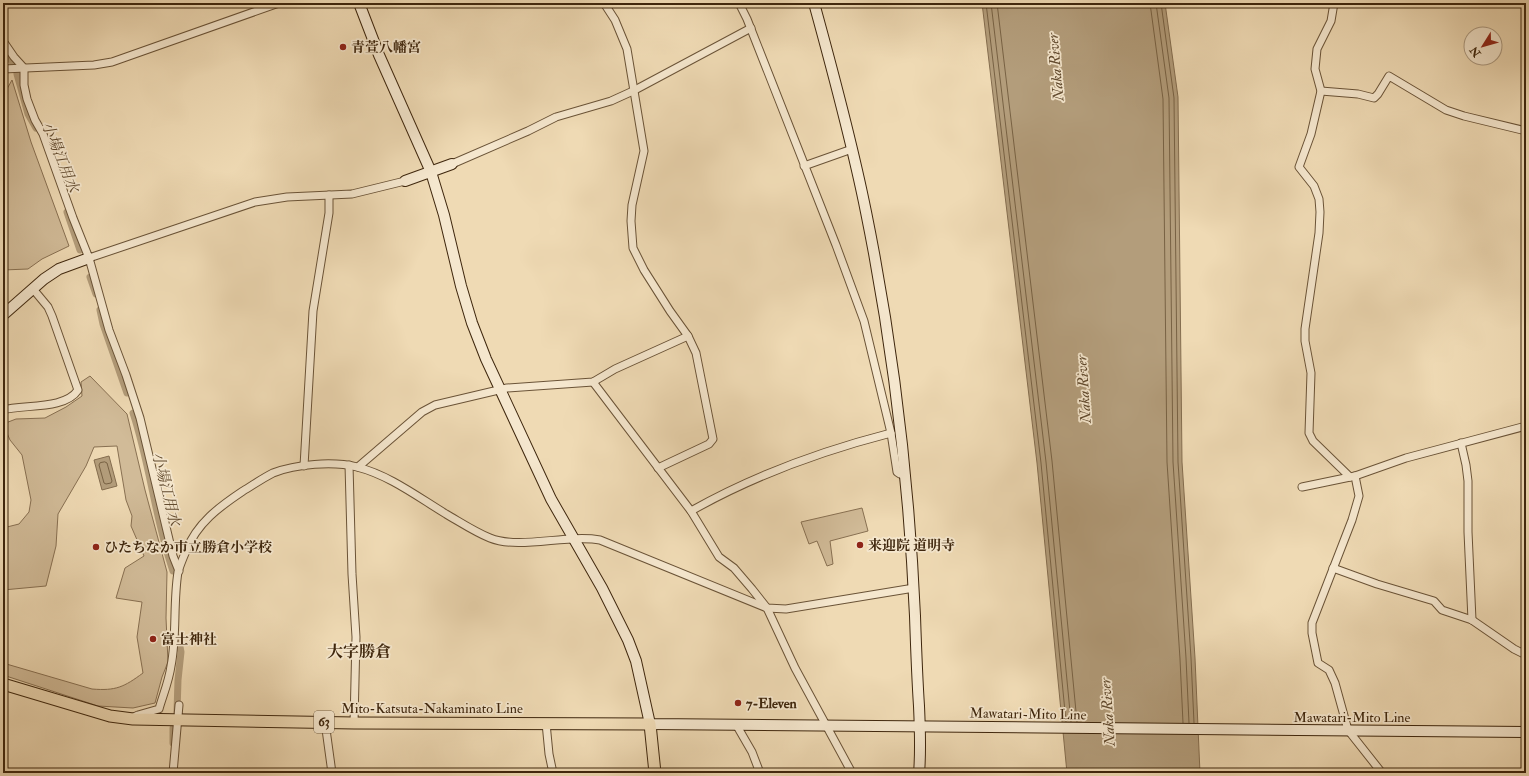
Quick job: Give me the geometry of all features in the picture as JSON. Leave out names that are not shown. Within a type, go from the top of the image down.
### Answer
[{"type":"main road","name":"Mito-Katsuta-Nakaminato Line","points":[[3,684],[110,716],[133,719],[354,723],[650,724]]},
{"type":"main road","points":[[650,724],[655,773]]},
{"type":"street","points":[[3,69],[112,62],[279,3]]},
{"type":"street","points":[[359,3],[379,55],[431,172],[444,215],[460,286],[472,323],[500,390],[551,499],[602,588],[628,640],[636,661],[650,724]]},
{"type":"street","points":[[604,3],[615,20],[627,49],[644,151],[630,221],[633,248],[666,305],[688,336],[696,354],[713,439],[709,444],[658,468]]},
{"type":"street","points":[[739,3],[751,28],[836,245],[864,321],[891,432],[897,472],[906,476]]},
{"type":"street","points":[[814,3],[852,149],[866,212],[889,344],[906,476],[914,588],[920,727],[919,773]]},
{"type":"street","points":[[1334,3],[1331,21],[1317,49],[1314,69],[1321,91],[1311,134],[1299,168],[1314,186],[1320,199],[1319,233],[1305,329],[1305,342],[1311,373],[1309,434],[1313,441],[1353,476],[1359,496],[1352,520],[1312,623],[1312,633],[1318,663],[1329,670],[1335,682],[1348,730],[1382,773]]},
{"type":"street","points":[[3,316],[58,269],[255,202],[287,197],[352,194],[405,181],[431,172],[528,131],[556,117],[611,101],[633,91],[751,28]]},
{"type":"street","points":[[3,41],[24,68],[24,85],[27,99],[35,120],[43,134],[89,258],[109,330],[140,418],[173,556],[178,571]]},
{"type":"street","points":[[1321,91],[1358,94],[1374,98],[1389,76],[1446,110],[1464,116],[1526,131]]},
{"type":"street","points":[[1526,112],[1526,125]]},
{"type":"street","points":[[804,166],[852,149]]},
{"type":"street","points":[[304,466],[313,311],[329,213],[328,195]]},
{"type":"street","points":[[3,410],[48,405],[69,398],[78,390],[52,316],[48,308],[33,289]]},
{"type":"street","points":[[358,467],[422,412],[435,405],[507,388],[593,382],[615,369],[688,336]]},
{"type":"street","points":[[593,382],[690,511],[719,557],[734,568],[767,608],[795,668],[852,773]]},
{"type":"street","points":[[1302,487],[1353,476],[1406,458],[1526,426]]},
{"type":"street","points":[[690,511],[759,476],[845,446],[891,432]]},
{"type":"street","points":[[1461,443],[1468,481],[1468,532],[1472,620]]},
{"type":"street","points":[[133,719],[138,715],[159,709],[172,666],[178,571],[193,535],[209,516],[221,506],[264,478],[282,470],[304,466],[332,464],[358,467],[381,476],[491,538],[518,542],[574,538],[600,540],[767,608],[786,610],[914,588]]},
{"type":"street","points":[[349,466],[352,574],[356,636],[354,723]]},
{"type":"street","points":[[1333,568],[1377,584],[1434,601],[1442,610],[1472,620],[1514,649],[1526,655]]},
{"type":"street","points":[[173,773],[179,720],[179,705]]},
{"type":"street","points":[[325,722],[332,773]]},
{"type":"street","points":[[546,723],[549,754],[553,773]]},
{"type":"street","name":"Mawatari-Mito Line","points":[[650,724],[737,726],[1526,732]]},
{"type":"street","points":[[737,726],[752,752],[760,773]]},
{"type":"shaded area","points":[[12,80],[31,142],[69,246],[42,259],[28,269],[3,270],[3,96]]},
{"type":"shaded area","points":[[90,376],[127,414],[145,490],[167,572],[166,618],[168,662],[155,703],[133,708],[98,706],[3,675],[3,663],[92,689],[114,689],[125,685],[143,673],[137,637],[142,602],[116,598],[125,568],[144,556],[131,526],[132,516],[126,500],[117,446],[94,447],[86,466],[58,514],[56,546],[46,586],[3,590],[3,528],[19,524],[29,512],[31,500],[22,455],[10,440],[3,424],[16,419],[45,418],[66,407],[82,396],[81,382]]},
{"type":"shaded area","points":[[862,508],[868,531],[830,541],[833,564],[827,566],[817,541],[809,544],[801,522]]},
{"type":"water","name":"Naka River","points":[[982,3],[1165,3],[1178,97],[1182,462],[1195,658],[1200,773],[1067,773],[1037,463]]},
{"type":"water","points":[[109,456],[117,486],[102,490],[94,460]]},
{"type":"waterway","name":"小場江用水","points":[[3,49],[13,63]]},
{"type":"waterway","name":"小場江用水","points":[[17,74],[28,114],[36,128]]},
{"type":"waterway","name":"小場江用水","points":[[67,212],[80,250]]},
{"type":"waterway","name":"小場江用水","points":[[90,277],[96,294]]},
{"type":"waterway","name":"小場江用水","points":[[100,310],[103,324],[127,393]]},
{"type":"waterway","name":"小場江用水","points":[[133,413],[173,571]]},
{"type":"waterway","name":"小場江用水","points":[[177,712],[181,652],[178,637]]},
{"type":"waterway","name":"小場江用水","points":[[173,728],[173,743]]},
{"type":"place","name":"青萱八幡宮","points":[[343,47]]},
{"type":"place","name":"来迎院 道明寺","points":[[860,545]]},
{"type":"place","name":"ひたちなか市立勝倉小学校","points":[[96,547]]},
{"type":"place","name":"富士神社","points":[[153,639]]},
{"type":"place","name":"7-Eleven","points":[[738,703]]},
{"type":"district","name":"大字勝倉","points":[[359,652]]}]
